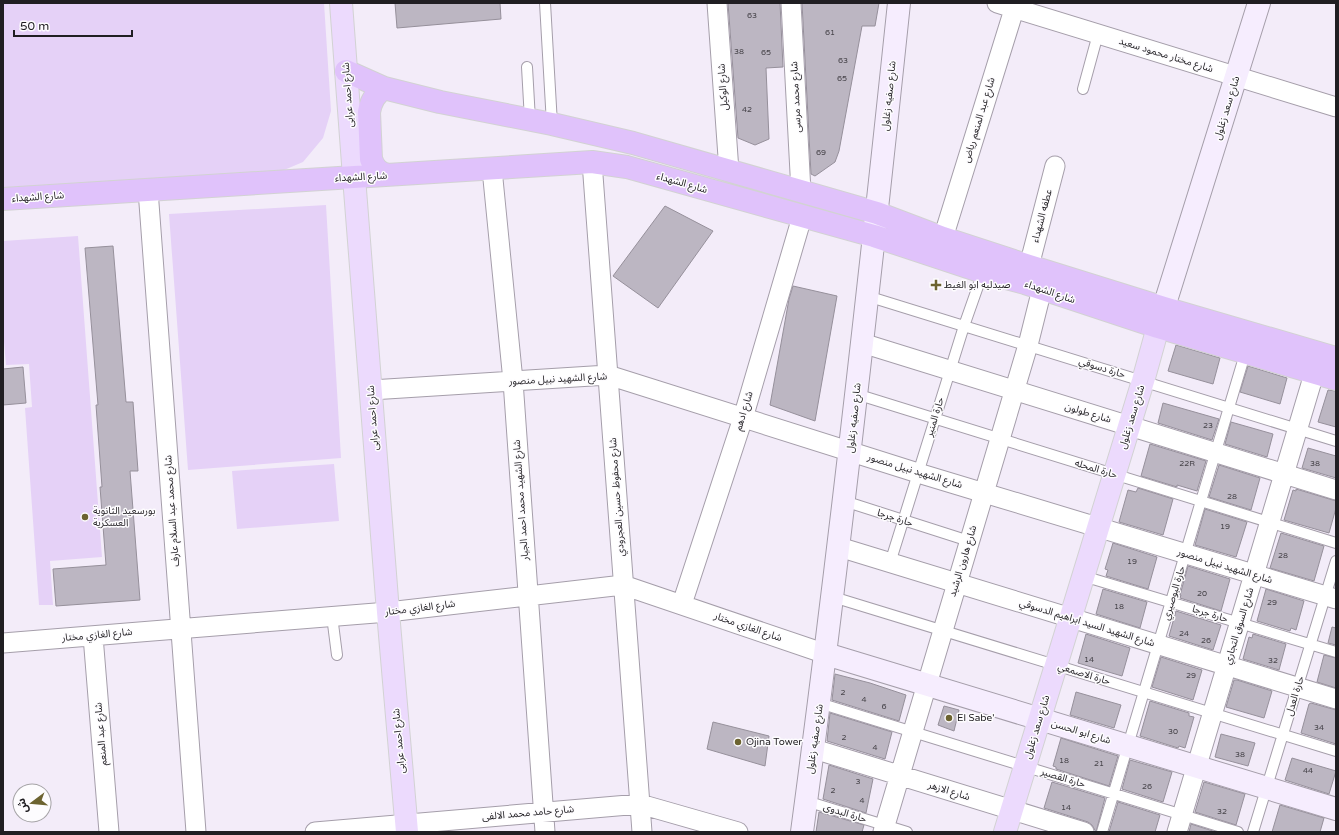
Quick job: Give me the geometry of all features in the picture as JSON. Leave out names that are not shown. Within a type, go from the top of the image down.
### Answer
[{"type":"highway","name":"شارع الشهداء","points":[[346,71],[384,88],[440,102],[552,124],[633,143],[877,213],[943,238],[1029,266],[1161,318],[1246,354],[1336,379]]},
{"type":"highway","points":[[384,88],[373,98],[370,105],[371,159],[377,170],[388,176]]},
{"type":"highway","name":"شارع الشهداء","points":[[3,199],[592,162],[627,167],[874,236],[983,272],[1042,289],[1161,318],[1335,354]]},
{"type":"main road","name":"شارع احمد عرابى","points":[[341,3],[406,828]]},
{"type":"main road","name":"شارع سعد زغلول","points":[[1005,832],[1115,475],[1161,318]]},
{"type":"street","name":"شارع الوكيل","points":[[717,3],[729,171]]},
{"type":"street","name":"شارع محمد مرسى","points":[[790,3],[801,192]]},
{"type":"street","name":"شارع صفيه زغلول","points":[[802,832],[820,703],[839,547],[899,3]]},
{"type":"street","name":"شارع سعد زغلول","points":[[1161,318],[1259,3]]},
{"type":"street","name":"شارع مختار محمود سعيد","points":[[1009,5],[1336,107]]},
{"type":"street","name":"شارع عبد المنعم رياض","points":[[943,238],[1009,5]]},
{"type":"street","name":"شارع محفوظ حسين العجرودي","points":[[592,162],[642,832]]},
{"type":"street","name":"عطفه الشهداء","points":[[1029,266],[1055,166]]},
{"type":"street","name":"شارع الشهيد محمد احمد الجيار","points":[[492,168],[513,381],[545,832]]},
{"type":"street","name":"شارع محمد عبد السلام عارف","points":[[148,190],[196,832]]},
{"type":"street","name":"شارع ادهم","points":[[682,604],[743,418],[802,217]]},
{"type":"street","name":"شارع هارون الرشيد","points":[[884,829],[1028,345],[1042,289]]},
{"type":"street","name":"شارع طولون","points":[[862,344],[1336,490]]},
{"type":"street","name":"شارع السوق التجاري","points":[[1180,823],[1314,374]]},
{"type":"street","name":"شارع الشهيد نبيل منصور","points":[[371,390],[608,376],[1186,554],[1331,597]]},
{"type":"street","name":"شارع الشهيد السيد ابراهيم الدسوقي","points":[[839,547],[1336,699]]},
{"type":"street","name":"شارع الغازي مختار","points":[[3,643],[388,612],[623,584],[826,654]]},
{"type":"street","name":"شارع عبد المنعم","points":[[93,636],[109,832]]},
{"type":"street","name":"شارع ابو الحسن","points":[[826,654],[1336,809]]},
{"type":"street","name":"شارع الازهر","points":[[814,749],[1084,832]]},
{"type":"street","name":"شارع حامد محمد الالفى","points":[[315,832],[406,828],[544,812],[640,804],[738,832]]},
{"type":"lane","points":[[545,3],[552,124]]},
{"type":"lane","points":[[1083,89],[1098,34]]},
{"type":"lane","points":[[527,67],[530,120]]},
{"type":"lane","name":"حارة المنير","points":[[890,562],[964,326],[983,272]]},
{"type":"lane","name":"حارة دسوقي","points":[[867,296],[1336,441]]},
{"type":"lane","name":"حارة البوصيري","points":[[1102,832],[1246,354]]},
{"type":"lane","name":"حارة المحله","points":[[856,394],[1336,544]]},
{"type":"lane","name":"حارة جرجا","points":[[844,501],[970,541]]},
{"type":"lane","name":"حارة العدل","points":[[1254,832],[1311,644],[1331,597],[1336,561]]},
{"type":"lane","name":"حارة جرجا","points":[[1084,576],[1336,652]]},
{"type":"lane","name":"حارة الاصمعي","points":[[833,597],[1336,752]]},
{"type":"lane","points":[[332,616],[337,655]]},
{"type":"lane","name":"حارة القصير","points":[[820,703],[1114,794],[1180,823],[1238,832]]},
{"type":"lane","name":"حارة البدوى","points":[[806,801],[884,829],[907,832]]},
{"type":"shaded area","points":[[3,3],[324,3],[331,111],[323,138],[303,162],[277,173],[3,190]]},
{"type":"shaded area","points":[[326,205],[341,458],[188,470],[169,214]]},
{"type":"shaded area","points":[[78,236],[102,557],[50,561],[53,605],[39,605],[25,408],[32,407],[29,364],[6,365],[3,330],[3,241]]},
{"type":"shaded area","points":[[334,464],[339,521],[237,529],[232,471]]},
{"type":"building","points":[[395,3],[500,3],[501,19],[397,28]]},
{"type":"building","points":[[728,3],[780,3],[783,67],[766,68],[769,139],[755,145],[738,138]]},
{"type":"building","points":[[802,3],[879,3],[875,26],[862,26],[839,151],[835,162],[815,176],[811,174]]},
{"type":"building","points":[[665,206],[713,231],[658,308],[613,276]]},
{"type":"building","points":[[113,246],[126,402],[133,402],[138,471],[130,471],[140,600],[56,606],[53,569],[106,565],[100,487],[102,487],[96,405],[98,405],[85,248]]},
{"type":"building","points":[[793,286],[837,296],[815,421],[770,405],[789,299]]},
{"type":"building","points":[[1176,345],[1220,358],[1213,384],[1168,371]]},
{"type":"building","points":[[1248,366],[1287,378],[1280,404],[1240,392]]},
{"type":"building","points":[[23,367],[26,403],[3,405],[3,369]]},
{"type":"building","points":[[1328,390],[1336,391],[1336,427],[1318,422]]},
{"type":"building","points":[[1163,403],[1219,419],[1212,440],[1158,423]]},
{"type":"building","points":[[1231,422],[1273,434],[1267,457],[1225,444]]},
{"type":"building","points":[[1150,444],[1206,461],[1197,491],[1177,485],[1177,487],[1141,476]]},
{"type":"building","points":[[1308,448],[1336,456],[1336,478],[1302,468]]},
{"type":"building","points":[[1219,465],[1260,478],[1251,510],[1209,497]]},
{"type":"building","points":[[1138,488],[1173,499],[1163,535],[1119,522],[1128,490],[1136,492]]},
{"type":"building","points":[[1296,489],[1336,501],[1336,508],[1329,533],[1284,520],[1293,490],[1296,491]]},
{"type":"building","points":[[1205,509],[1247,522],[1236,557],[1195,545]]},
{"type":"building","points":[[1281,533],[1324,546],[1314,581],[1270,568]]},
{"type":"building","points":[[1113,543],[1157,557],[1148,589],[1106,576],[1108,570],[1105,569]]},
{"type":"building","points":[[1188,566],[1230,579],[1221,611],[1180,598]]},
{"type":"building","points":[[1103,589],[1147,602],[1140,628],[1096,614]]},
{"type":"building","points":[[1266,589],[1304,601],[1296,630],[1291,628],[1290,631],[1257,621]]},
{"type":"building","points":[[1176,611],[1221,625],[1213,650],[1169,636]]},
{"type":"building","points":[[1332,627],[1336,628],[1336,645],[1328,643]]},
{"type":"building","points":[[1086,634],[1130,648],[1122,676],[1078,663]]},
{"type":"building","points":[[1253,634],[1286,644],[1279,670],[1243,659],[1249,637],[1252,638]]},
{"type":"building","points":[[1324,655],[1336,658],[1336,688],[1317,682]]},
{"type":"building","points":[[1161,657],[1202,670],[1193,700],[1152,687]]},
{"type":"building","points":[[835,674],[870,683],[906,695],[899,721],[832,700]]},
{"type":"building","points":[[1234,680],[1272,691],[1264,718],[1226,707]]},
{"type":"building","points":[[1076,692],[1121,705],[1114,728],[1070,715]]},
{"type":"building","points":[[1150,701],[1189,713],[1189,716],[1194,717],[1185,748],[1179,746],[1178,748],[1140,736]]},
{"type":"building","points":[[1311,703],[1336,710],[1336,744],[1301,733],[1309,704]]},
{"type":"building","name":"El Sabe'","points":[[944,706],[959,710],[954,731],[938,725]]},
{"type":"building","points":[[830,713],[892,732],[885,759],[827,741]]},
{"type":"building","name":"Ojina Tower","points":[[713,722],[769,736],[765,766],[707,749]]},
{"type":"building","points":[[1221,734],[1255,743],[1248,766],[1215,757]]},
{"type":"building","points":[[1061,738],[1118,756],[1109,786],[1056,769],[1056,767],[1053,766]]},
{"type":"building","points":[[1292,758],[1336,771],[1329,794],[1285,780]]},
{"type":"building","points":[[1130,760],[1172,772],[1163,802],[1122,789]]},
{"type":"building","points":[[829,765],[873,779],[866,813],[823,799]]},
{"type":"building","points":[[1052,782],[1105,798],[1096,832],[1092,825],[1088,822],[1044,808]]},
{"type":"building","points":[[1204,782],[1245,794],[1236,825],[1195,812]]},
{"type":"building","points":[[1118,802],[1160,815],[1155,832],[1109,832]]},
{"type":"building","points":[[1280,805],[1324,818],[1320,832],[1272,832]]},
{"type":"building","points":[[819,812],[864,825],[862,832],[816,832]]},
{"type":"building","points":[[1191,824],[1216,832],[1189,832]]},
{"type":"place","name":"صيدليه ابو الغيط","points":[[936,285]]},
{"type":"place","name":"بورسعيد الثانوية العسكرية","points":[[85,517]]},
{"type":"place","name":"El Sabe'","points":[[949,718]]},
{"type":"place","name":"Ojina Tower","points":[[738,742]]}]
